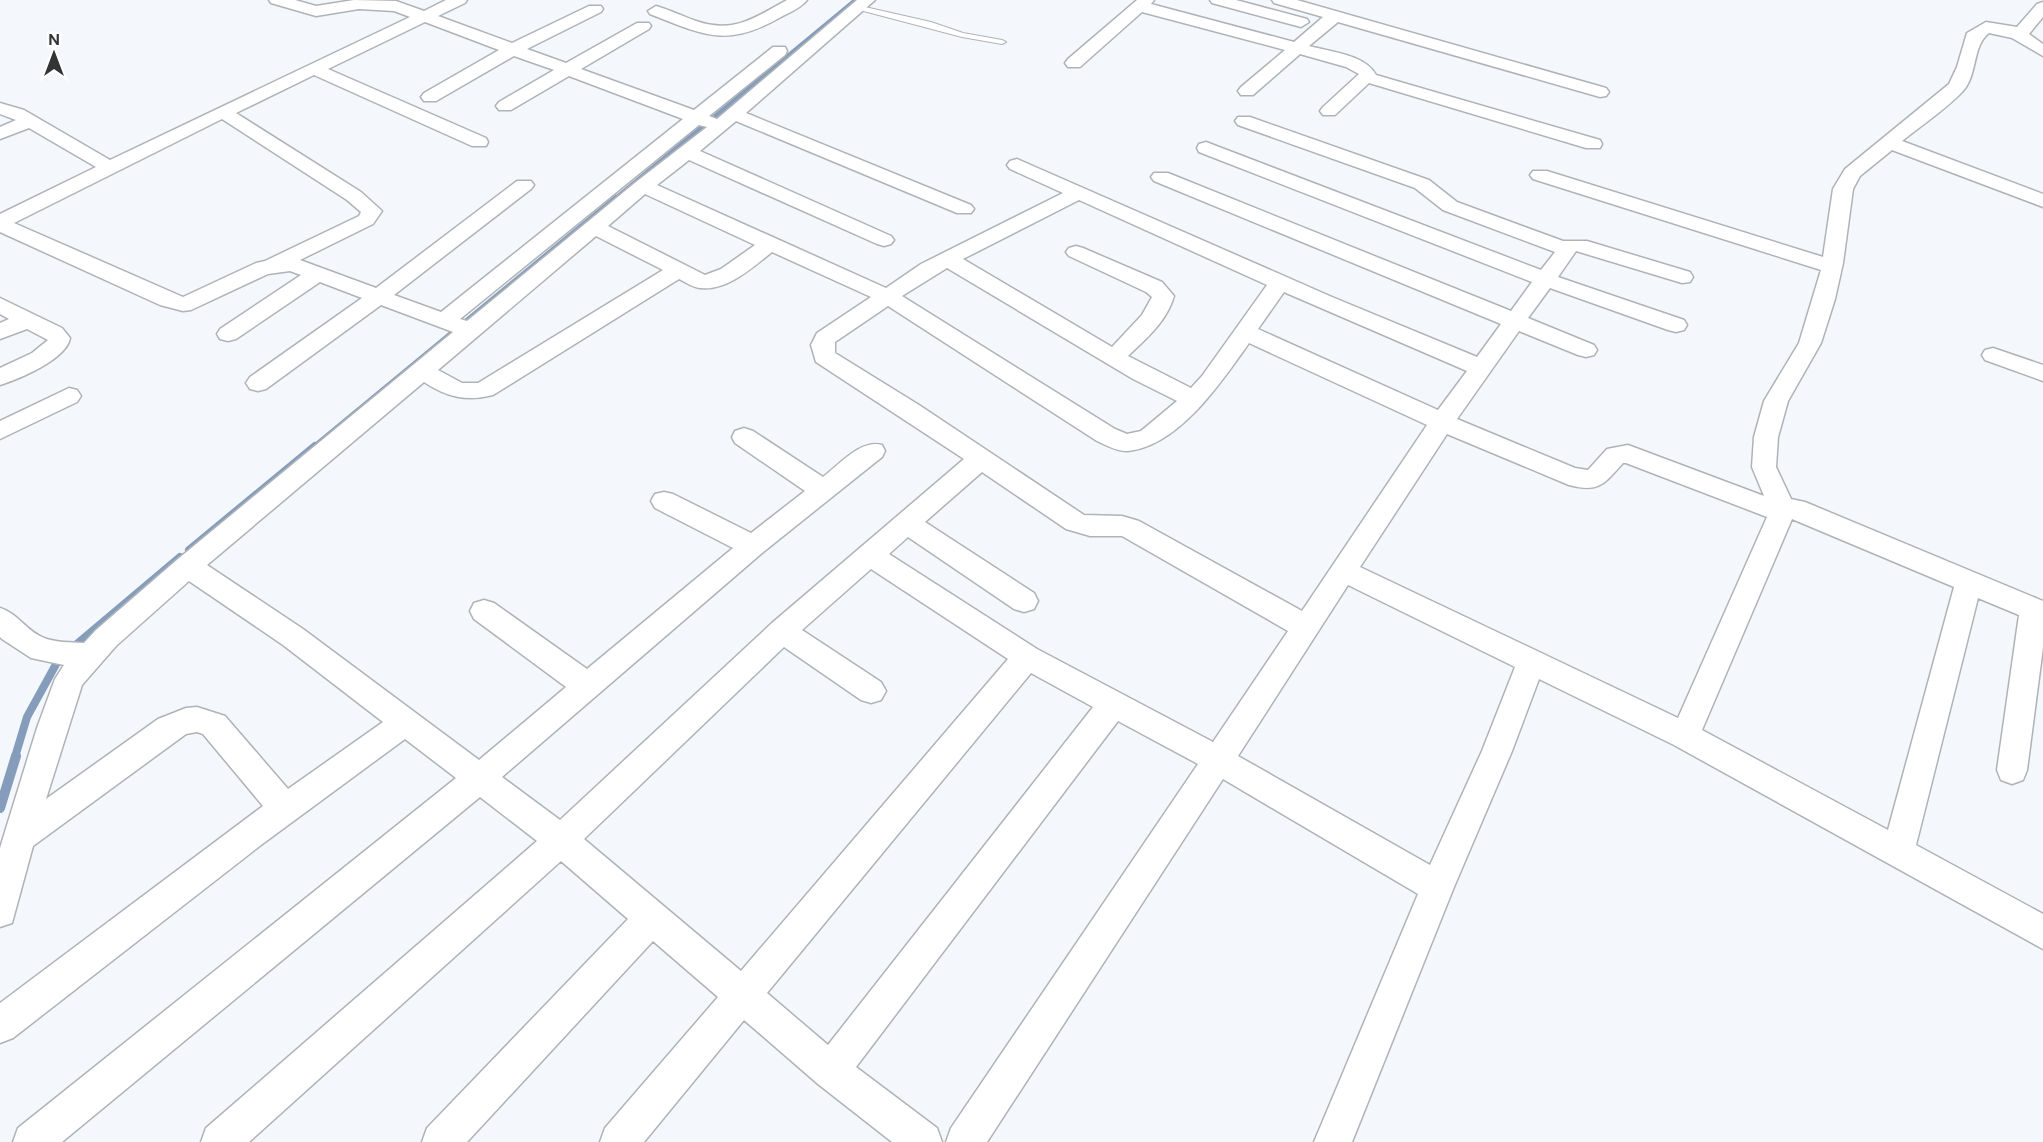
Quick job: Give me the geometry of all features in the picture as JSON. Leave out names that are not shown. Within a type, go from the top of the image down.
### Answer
[{"type":"street","points":[[277,0],[316,11],[359,4],[396,6],[515,48],[568,71],[964,208]]},
{"type":"street","points":[[0,223],[223,112],[459,0]]},
{"type":"street","points":[[656,11],[710,29],[729,32],[746,27],[799,0]]},
{"type":"street","points":[[1218,0],[1321,28]]},
{"type":"street","points":[[1280,0],[1599,92]]},
{"type":"street","points":[[457,326],[594,227],[687,152],[713,120],[856,2]]},
{"type":"street","points":[[0,911],[19,837],[70,679],[85,655],[188,566],[423,371],[457,326],[856,2]]},
{"type":"street","points":[[1074,63],[1143,3],[1298,47],[1366,71],[1366,77],[1329,111]]},
{"type":"street","points":[[1685,736],[1782,510],[1764,467],[1766,437],[1776,401],[1810,343],[1832,267],[1840,203],[1846,181],[1888,142],[1957,87],[1966,67],[1973,37],[1977,33],[1986,27],[2016,33],[2022,32],[2043,7]]},
{"type":"street","points":[[430,97],[515,48],[595,9]]},
{"type":"street","points":[[1247,91],[1336,15]]},
{"type":"street","points":[[505,106],[643,26]]},
{"type":"street","points":[[2016,33],[2043,51]]},
{"type":"street","points":[[314,69],[479,142]]},
{"type":"street","points":[[1366,77],[1593,144]]},
{"type":"street","points":[[0,108],[9,109],[110,168]]},
{"type":"street","points":[[0,223],[168,300],[183,304],[202,300],[366,220],[372,211],[354,196],[223,112]]},
{"type":"street","points":[[0,133],[30,121]]},
{"type":"street","points":[[1245,121],[1422,184],[1450,206],[1567,249]]},
{"type":"street","points":[[1888,142],[2043,201]]},
{"type":"street","points":[[1206,148],[1544,279],[1676,324]]},
{"type":"street","points":[[687,152],[884,240]]},
{"type":"street","points":[[1017,165],[1280,282],[1482,368]]},
{"type":"street","points":[[1540,175],[1832,267]]},
{"type":"street","points":[[1161,177],[1586,350]]},
{"type":"street","points":[[258,383],[379,296],[524,185]]},
{"type":"street","points":[[643,186],[768,245],[842,275],[886,296],[925,318],[1118,441],[1136,443],[1149,437],[1194,399],[1210,382],[1280,282]]},
{"type":"street","points":[[1078,192],[947,259],[886,296],[825,338],[822,345],[824,357],[911,411],[1074,522],[1086,528],[1120,524],[1130,528],[1306,627]]},
{"type":"street","points":[[594,227],[702,282],[712,281],[768,245]]},
{"type":"street","points":[[965,1142],[1442,422],[1567,249],[1573,244],[1580,245],[1682,278]]},
{"type":"street","points":[[1076,252],[1154,287],[1163,296],[1163,303],[1155,314],[1114,358]]},
{"type":"street","points":[[947,259],[1141,374],[1194,399]]},
{"type":"street","points":[[272,266],[292,264],[457,326]]},
{"type":"street","points":[[423,371],[456,391],[474,393],[485,389],[677,271]]},
{"type":"street","points":[[228,334],[317,274]]},
{"type":"street","points":[[0,305],[54,333],[58,338],[58,344],[40,358],[0,377]]},
{"type":"street","points":[[0,333],[27,320]]},
{"type":"street","points":[[1245,332],[1442,422],[1582,479],[1596,479],[1616,455],[1628,454],[1782,510],[1796,509],[2039,611],[2012,770]]},
{"type":"street","points":[[1992,355],[2043,373]]},
{"type":"street","points":[[0,431],[69,396]]},
{"type":"street","points":[[744,437],[823,490]]},
{"type":"street","points":[[32,1142],[478,779],[586,685],[753,546],[873,451]]},
{"type":"street","points":[[220,1142],[561,840],[782,631],[981,459]]},
{"type":"street","points":[[664,501],[753,546]]},
{"type":"street","points":[[907,523],[1024,601]]},
{"type":"street","points":[[870,555],[1026,657],[1218,760],[1437,887]]},
{"type":"street","points":[[188,566],[293,637],[561,840],[831,1071],[922,1142]]},
{"type":"street","points":[[1344,570],[1685,736],[2043,932]]},
{"type":"street","points":[[1898,853],[1969,581]]},
{"type":"street","points":[[484,611],[586,685]]},
{"type":"street","points":[[5,631],[28,645],[48,652],[85,655]]},
{"type":"street","points":[[782,631],[871,691]]},
{"type":"street","points":[[619,1142],[1026,657]]},
{"type":"street","points":[[1333,1142],[1437,887],[1497,752],[1532,660]]},
{"type":"street","points":[[831,1071],[1112,705]]},
{"type":"street","points":[[19,837],[169,728],[191,718],[205,719],[214,725],[285,809]]},
{"type":"street","points":[[0,1025],[285,809],[406,722]]},
{"type":"street","points":[[441,1142],[651,919]]},
{"type":"lane","points":[[856,2],[962,35],[1002,42]]},
{"type":"waterway","points":[[614,200],[856,0]]},
{"type":"waterway","points":[[313,448],[616,198]]},
{"type":"waterway","points":[[189,550],[315,446]]},
{"type":"waterway","points":[[72,648],[180,557]]},
{"type":"waterway","points":[[15,757],[27,717],[60,657]]},
{"type":"waterway","points":[[0,808],[16,756]]}]
